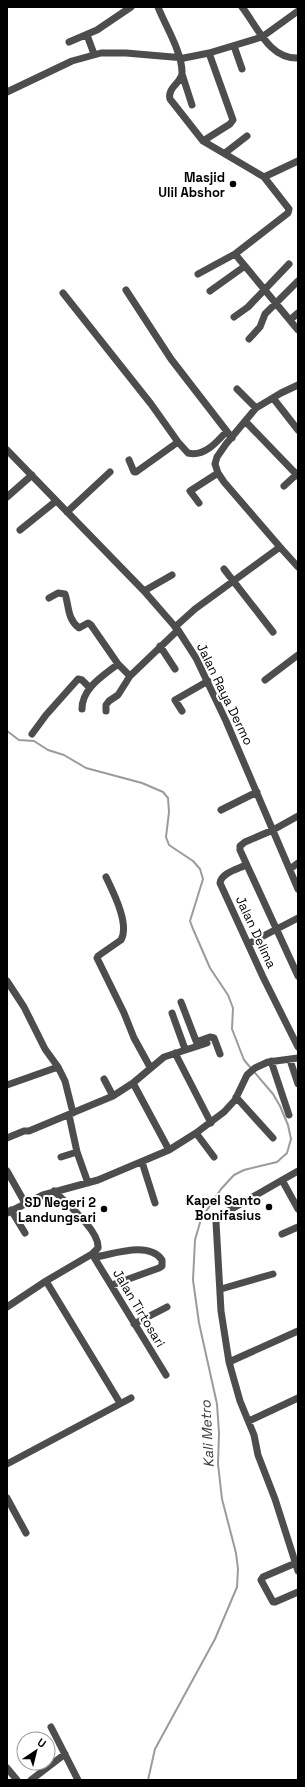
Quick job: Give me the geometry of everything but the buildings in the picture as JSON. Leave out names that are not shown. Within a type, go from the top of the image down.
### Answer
[{"type":"street","points":[[69,42],[87,35],[131,7]]},
{"type":"street","points":[[158,7],[180,58],[182,74],[192,105]]},
{"type":"street","points":[[242,7],[262,37],[271,47],[279,53],[298,58]]},
{"type":"street","points":[[7,92],[72,61],[94,54],[113,52],[180,58],[194,57],[209,53],[262,37],[298,11]]},
{"type":"street","points":[[87,35],[94,54]]},
{"type":"street","points":[[234,46],[242,69]]},
{"type":"street","points":[[203,141],[230,124],[233,120],[209,53]]},
{"type":"street","points":[[182,74],[171,91],[170,97],[184,117],[203,141],[264,177],[289,212],[235,254],[198,274]]},
{"type":"street","points":[[225,153],[247,136]]},
{"type":"street","points":[[264,177],[298,161]]},
{"type":"street","points":[[235,254],[298,330]]},
{"type":"street","points":[[234,317],[248,307],[289,264]]},
{"type":"street","points":[[210,291],[245,266]]},
{"type":"street","points":[[250,339],[260,327],[265,314],[298,281]]},
{"type":"street","points":[[126,290],[171,359],[229,435]]},
{"type":"street","points":[[63,293],[188,453],[199,454],[214,445],[246,422],[256,408],[298,385]]},
{"type":"street","points":[[290,320],[298,313]]},
{"type":"street","points":[[237,389],[256,408]]},
{"type":"street","points":[[273,398],[298,430]]},
{"type":"street","points":[[246,422],[297,474],[284,486]]},
{"type":"street","points":[[229,435],[217,457],[215,466],[218,473],[298,567]]},
{"type":"street","points":[[129,460],[134,472],[136,472],[178,442]]},
{"type":"street","name":"Jalan Raya Dermo","points":[[9,455],[32,475],[144,591],[176,628],[196,658],[208,681],[298,889]]},
{"type":"street","points":[[67,512],[110,472]]},
{"type":"street","points":[[199,503],[190,491],[218,473]]},
{"type":"street","points":[[7,496],[32,475]]},
{"type":"street","points":[[20,530],[56,501]]},
{"type":"street","points":[[106,711],[108,701],[118,695],[130,676],[195,609],[280,547]]},
{"type":"street","points":[[224,569],[273,632]]},
{"type":"street","points":[[144,591],[172,575]]},
{"type":"street","points":[[49,598],[58,593],[66,594],[69,616],[75,624],[79,628],[88,623],[91,625],[118,664],[130,676]]},
{"type":"street","points":[[160,646],[175,669]]},
{"type":"street","points":[[265,680],[293,659]]},
{"type":"street","points":[[82,709],[83,698],[90,688],[118,664]]},
{"type":"street","points":[[32,734],[46,715],[78,679],[82,680],[90,688]]},
{"type":"street","points":[[182,711],[174,700],[208,681]]},
{"type":"street","points":[[222,810],[257,792]]},
{"type":"street","points":[[298,816],[273,830],[242,844],[240,850],[298,976]]},
{"type":"street","points":[[290,869],[298,863]]},
{"type":"street","name":"Jalan Delima","points":[[246,865],[224,876],[220,880],[240,928],[298,1047]]},
{"type":"street","points":[[106,876],[119,905],[124,931],[121,940],[97,958],[134,1038],[150,1067]]},
{"type":"street","points":[[248,944],[298,918]]},
{"type":"street","points":[[7,981],[24,1006],[45,1049],[58,1067],[65,1081],[77,1152],[88,1183]]},
{"type":"street","points":[[181,1002],[197,1044]]},
{"type":"street","points":[[172,1013],[185,1049]]},
{"type":"street","points":[[7,1138],[71,1114],[113,1096],[133,1083],[150,1067],[164,1057],[212,1037],[215,1040],[220,1054]]},
{"type":"street","points":[[197,1044],[207,1043]]},
{"type":"street","points":[[175,1053],[212,1122]]},
{"type":"street","points":[[26,1233],[9,1212],[25,1203],[54,1191],[88,1183],[169,1150],[212,1122],[232,1104],[247,1074],[255,1068],[271,1061],[294,1059],[298,1084]]},
{"type":"street","points":[[271,1061],[289,1115]]},
{"type":"street","points":[[7,1084],[58,1067]]},
{"type":"street","points":[[104,1079],[113,1096]]},
{"type":"street","points":[[133,1083],[169,1150]]},
{"type":"street","points":[[236,1096],[273,1138]]},
{"type":"street","points":[[196,1133],[214,1157]]},
{"type":"street","points":[[61,1157],[77,1152]]},
{"type":"street","points":[[142,1162],[154,1202]]},
{"type":"street","points":[[7,1171],[25,1203]]},
{"type":"street","points":[[298,1171],[222,1214],[217,1220],[221,1311],[229,1362],[240,1401],[249,1421],[258,1455],[275,1499],[298,1571]]},
{"type":"street","points":[[282,1180],[298,1210]]},
{"type":"street","points":[[54,1191],[88,1226],[95,1236],[98,1246],[94,1255]]},
{"type":"street","points":[[282,1234],[298,1227]]},
{"type":"street","points":[[7,1307],[46,1281],[94,1255],[144,1250],[155,1254],[162,1260],[163,1263],[159,1268],[112,1285]]},
{"type":"street","name":"Jalan Tirtosari","points":[[94,1255],[134,1324],[166,1375]]},
{"type":"street","points":[[221,1289],[273,1274]]},
{"type":"street","points":[[46,1281],[120,1403]]},
{"type":"street","points":[[134,1324],[167,1307]]},
{"type":"street","points":[[229,1362],[298,1331]]},
{"type":"street","points":[[7,1464],[131,1398]]},
{"type":"street","points":[[249,1421],[298,1398]]},
{"type":"street","points":[[7,1498],[9,1508],[26,1533]]},
{"type":"street","points":[[296,1563],[263,1577],[261,1580],[273,1602],[298,1592]]},
{"type":"street","points":[[51,1728],[78,1780]]},
{"type":"street","points":[[56,1761],[65,1754]]},
{"type":"street","points":[[7,1768],[16,1780]]},
{"type":"street","points":[[31,1780],[43,1771]]},
{"type":"waterway","name":"Kali Metro","points":[[7,731],[19,740],[34,741],[48,750],[64,755],[86,768],[142,783],[163,792],[168,798],[169,812],[166,837],[169,845],[193,861],[200,869],[203,879],[190,921],[210,968],[228,995],[233,1008],[232,1029],[244,1060],[273,1094],[288,1125],[291,1139],[287,1153],[277,1162],[244,1170],[234,1175],[221,1189],[201,1219],[195,1240],[193,1280],[199,1323],[217,1404],[219,1433],[218,1464],[222,1499],[236,1553],[238,1569],[237,1587],[215,1639],[155,1749],[148,1780]]},
{"type":"place","name":"Masjid Ulil Abshor","points":[[233,184]]},
{"type":"place","name":"Kapel Santo Bonifasius","points":[[269,1207]]},
{"type":"place","name":"SD Negeri 2 Landungsari","points":[[104,1209]]}]
